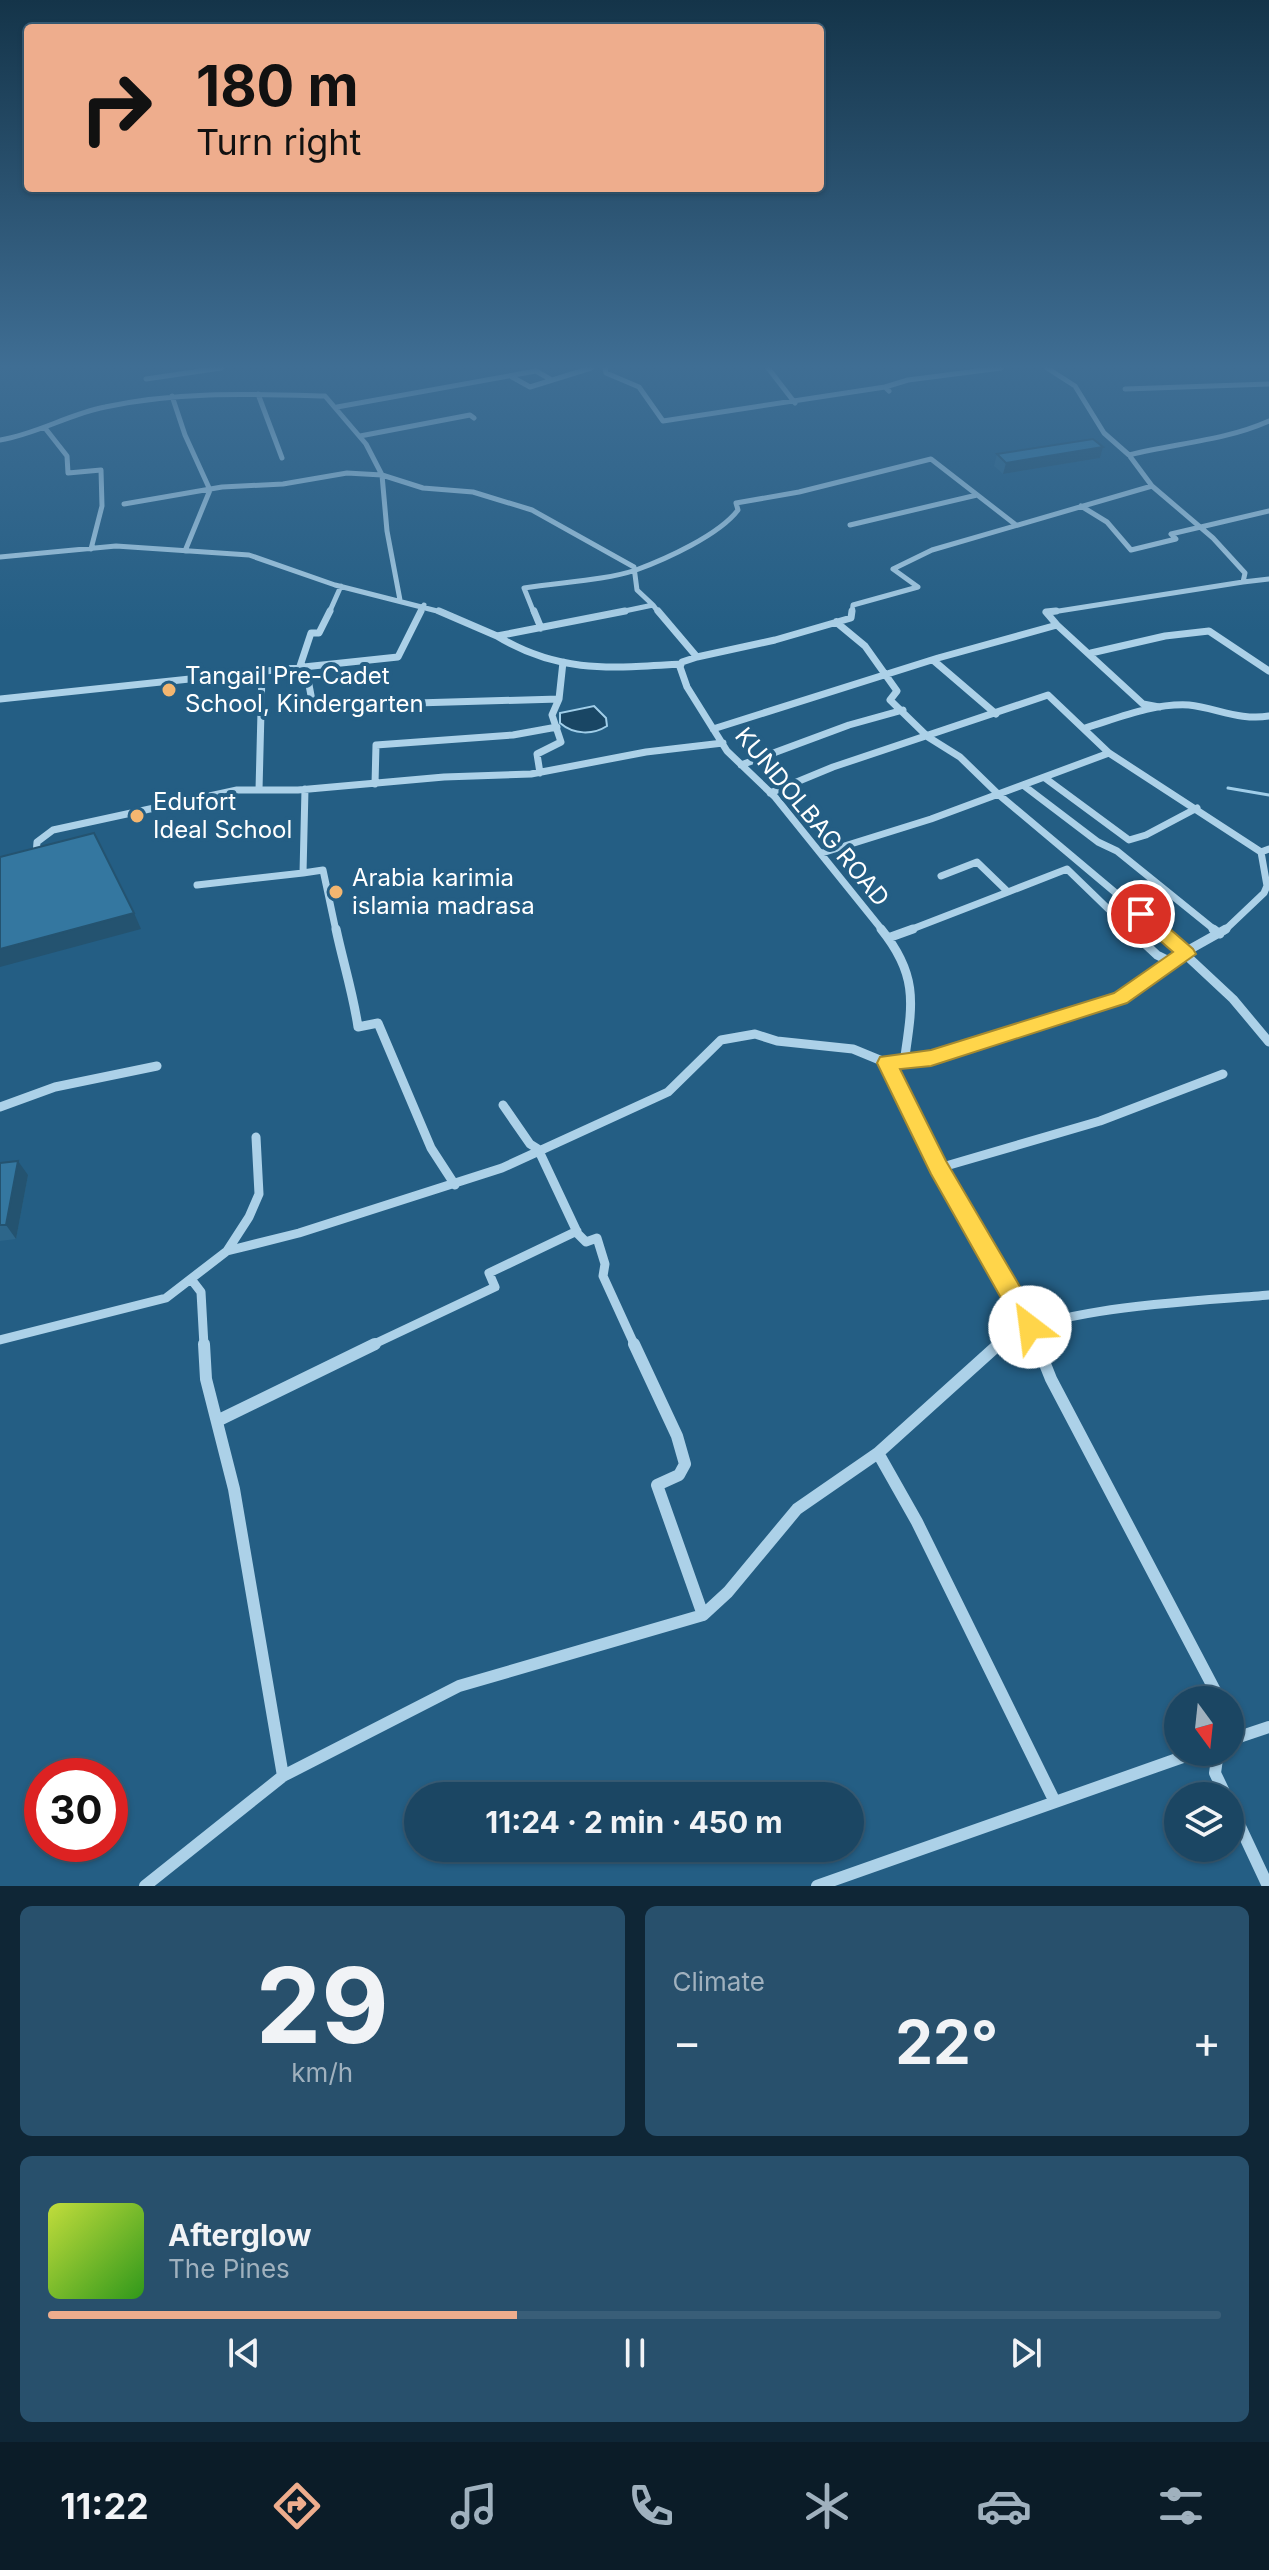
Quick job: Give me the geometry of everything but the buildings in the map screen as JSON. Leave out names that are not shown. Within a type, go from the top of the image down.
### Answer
[{"type":"street","points":[[67,456],[68,473],[101,470],[102,506],[91,549]]},
{"type":"street","points":[[185,551],[210,489],[195,456]]},
{"type":"street","points":[[371,456],[382,475],[387,531],[400,600]]},
{"type":"street","points":[[1130,456],[1152,486],[1205,529],[1240,566],[1245,573],[1243,582]]},
{"type":"street","points":[[541,628],[524,588],[635,570],[721,528],[738,510],[736,503],[799,492],[931,459],[1016,525]]},
{"type":"street","points":[[124,504],[210,489],[283,484],[347,473],[382,475],[423,488],[473,492],[532,510],[635,570]]},
{"type":"street","points":[[0,557],[116,546],[249,555],[341,586],[424,605],[463,619],[523,651],[563,662],[627,669],[681,664],[697,657],[775,640],[851,618],[853,605],[918,587],[893,569],[895,566],[958,543],[1152,486]]},
{"type":"street","points":[[850,525],[977,495]]},
{"type":"street","points":[[1081,506],[1107,522],[1131,550],[1176,539],[1171,534],[1205,529],[1227,523],[1229,519],[1269,511]]},
{"type":"street","points":[[635,570],[633,580],[637,590],[697,657]]},
{"type":"street","points":[[1160,708],[1143,704],[1046,612],[1269,579]]},
{"type":"street","points":[[341,586],[319,633],[311,633],[302,669],[313,706],[356,709],[416,703],[559,699]]},
{"type":"street","points":[[0,699],[145,687],[398,657],[424,605]]},
{"type":"street","points":[[497,636],[653,605]]},
{"type":"street","points":[[836,622],[865,646],[897,691],[890,700],[928,737],[960,757],[998,794],[1105,881],[1187,954],[1233,999],[1269,1042]]},
{"type":"street","points":[[713,729],[1057,625]]},
{"type":"street","points":[[1091,653],[1165,636],[1209,631],[1269,671]]},
{"type":"street","points":[[933,660],[996,714]]},
{"type":"street","points":[[540,773],[537,754],[556,749],[563,737],[552,715],[559,699],[563,662]]},
{"type":"street","name":"KUNDOLBAG ROAD","points":[[681,664],[687,687],[723,743],[822,853],[888,938],[910,980],[913,1001],[904,1063]]},
{"type":"street","points":[[259,790],[262,672]]},
{"type":"street","points":[[227,1251],[299,1233],[502,1168],[668,1092],[721,1040],[755,1034],[777,1041],[853,1049],[887,1063],[904,1063],[1121,998],[1169,961],[1220,934],[1268,886],[1265,850],[1109,753],[1048,695],[833,767],[770,793]]},
{"type":"street","points":[[1085,728],[1160,708],[1196,706],[1252,720],[1269,716]]},
{"type":"street","points":[[741,765],[860,721],[903,710]]},
{"type":"street","points":[[375,784],[376,745],[514,735],[557,727]]},
{"type":"street","points":[[30,863],[36,854],[37,842],[53,830],[227,791],[305,789],[540,773],[646,752],[723,743]]},
{"type":"street","points":[[822,853],[931,819],[1109,753]]},
{"type":"street","points":[[1045,778],[1129,840],[1146,835],[1197,808]]},
{"type":"street","points":[[1023,785],[1098,842],[1117,851],[1220,934]]},
{"type":"street","points":[[303,873],[305,789]]},
{"type":"street","points":[[941,876],[977,862],[1008,892]]},
{"type":"street","points":[[888,938],[1067,869],[1157,955],[1169,961]]},
{"type":"street","points":[[197,885],[323,870],[345,972],[352,985],[358,1027],[378,1023],[431,1148],[455,1185]]},
{"type":"street","points":[[887,1063],[939,1168],[1030,1327],[1051,1379],[1213,1686]]},
{"type":"street","points":[[0,1107],[55,1087],[157,1066]]},
{"type":"street","points":[[939,1168],[1100,1121],[1223,1074]]},
{"type":"street","points":[[503,1105],[530,1144],[538,1149],[577,1231],[586,1242],[597,1238],[605,1264],[603,1276],[677,1436],[685,1464],[679,1475],[657,1485],[703,1615]]},
{"type":"street","points":[[0,1340],[166,1298],[227,1251],[249,1217],[259,1194],[256,1137]]},
{"type":"street","points":[[217,1421],[495,1287],[489,1273],[577,1231]]},
{"type":"street","points":[[191,1279],[201,1292],[206,1379],[234,1489],[283,1776]]},
{"type":"street","points":[[145,1886],[283,1776],[459,1686],[703,1615],[728,1592],[797,1509],[878,1453],[1006,1337],[1030,1327],[1080,1316],[1269,1295]]},
{"type":"street","points":[[878,1453],[917,1522],[1055,1802]]},
{"type":"street","points":[[1244,1735],[1269,1727]]},
{"type":"street","points":[[817,1886],[1164,1764]]},
{"type":"street","points":[[1244,1835],[1268,1886]]},
{"type":"water","points":[[594,706],[606,718],[607,726],[602,729],[577,732],[560,723],[560,713]]},
{"type":"waterway","points":[[1228,788],[1269,795]]},
{"type":"place","name":"Tangail Pre-Cadet School, Kindergarten","points":[[169,690]]},
{"type":"place","name":"Edufort Ideal School","points":[[137,816]]},
{"type":"place","name":"Arabia karimia islamia madrasa","points":[[336,892]]},
{"type":"route","points":[[1030,1327],[939,1168],[887,1063],[931,1058],[1121,998],[1169,961],[1187,954],[1141,914]]}]
